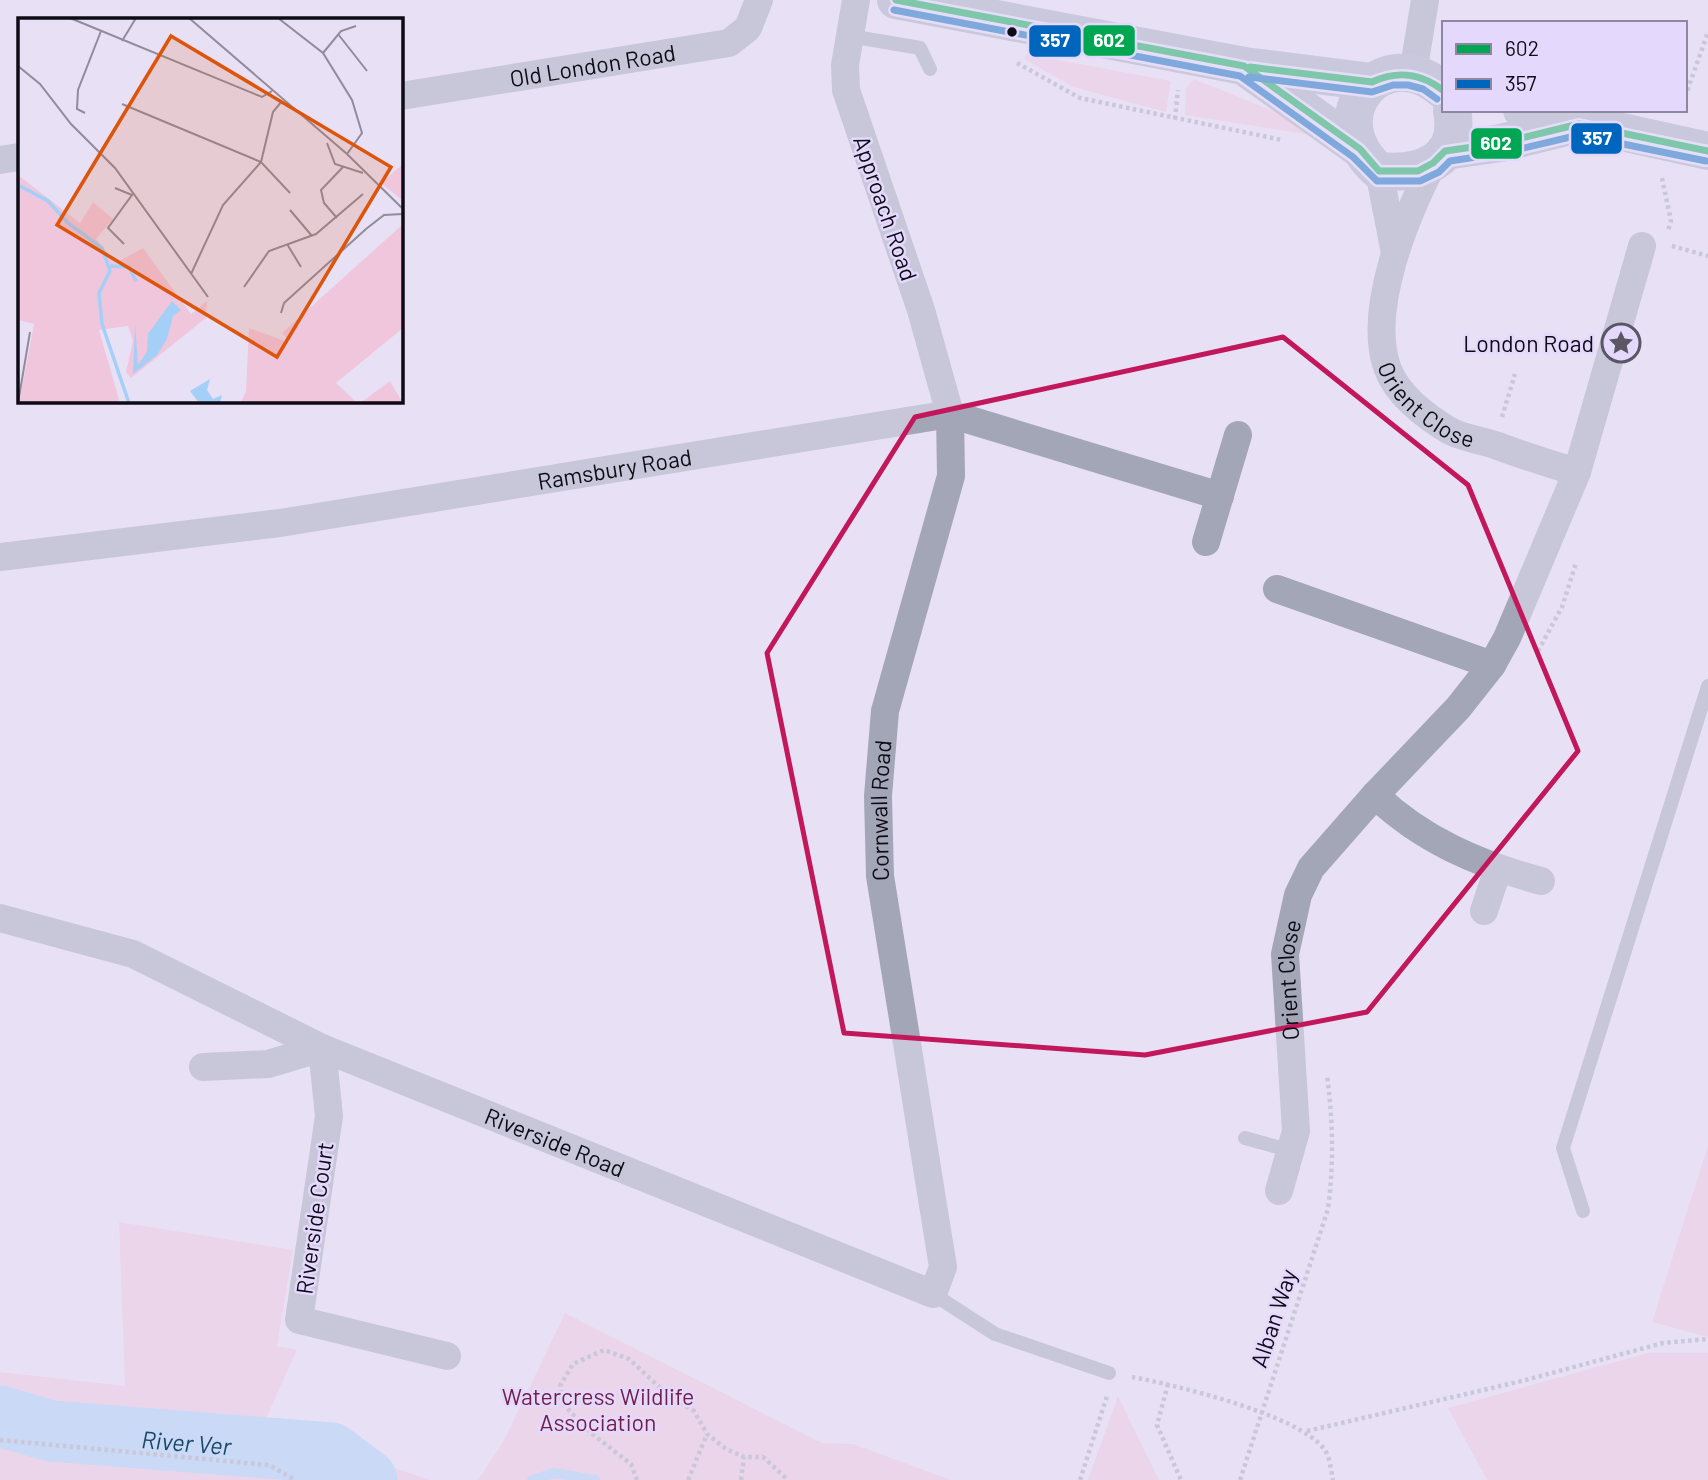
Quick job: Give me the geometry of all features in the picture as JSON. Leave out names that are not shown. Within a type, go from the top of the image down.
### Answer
[{"type":"main road","points":[[896,0],[1244,66],[1372,82]]},
{"type":"main road","points":[[1244,66],[1370,160],[1418,171],[1439,157],[1579,124]]},
{"type":"main road","points":[[1370,160],[1353,125],[1354,108],[1360,95],[1372,82],[1386,74],[1428,82]]},
{"type":"main road","points":[[1439,157],[1452,135],[1452,112]]},
{"type":"main road","points":[[1530,112],[1703,150]]},
{"type":"street","name":"Old London Road","points":[[402,96],[729,43],[748,28],[760,0]]},
{"type":"street","name":"Approach Road","points":[[856,0],[846,90],[921,310],[950,415]]},
{"type":"street","points":[[1425,0],[1428,82]]},
{"type":"street","points":[[0,160],[18,157]]},
{"type":"street","name":"Orient Close","points":[[1439,157],[1396,256],[1380,322],[1387,368],[1404,394],[1427,416],[1452,432],[1577,472]]},
{"type":"street","name":"Orient Close","points":[[1370,160],[1396,256]]},
{"type":"street","name":"Orient Close","points":[[1279,1191],[1296,1131],[1285,954],[1290,922],[1311,868],[1374,795],[1458,708],[1492,665],[1507,638],[1577,472],[1653,245]]},
{"type":"street","name":"Ramsbury Road","points":[[0,557],[280,523],[950,415],[1220,496]]},
{"type":"street","name":"Cornwall Road","points":[[933,1294],[943,1267],[880,876],[878,796],[886,711],[951,476],[950,415]]},
{"type":"street","points":[[1206,542],[1238,435]]},
{"type":"street","points":[[1277,589],[1492,665]]},
{"type":"street","points":[[1374,795],[1396,815],[1436,841],[1498,869],[1541,881]]},
{"type":"street","points":[[1484,911],[1498,869]]},
{"type":"street","name":"Riverside Road","points":[[0,918],[134,954],[322,1048],[933,1294]]},
{"type":"street","points":[[203,1067],[268,1064],[322,1048]]},
{"type":"street","name":"Riverside Court","points":[[322,1048],[330,1116],[299,1320],[447,1356]]},
{"type":"lane","points":[[850,36],[920,48],[930,69]]},
{"type":"lane","points":[[1583,1211],[1563,1148],[1708,686]]},
{"type":"lane","points":[[1245,1138],[1292,1151]]},
{"type":"lane","name":"Riverside Road","points":[[933,1294],[995,1334],[1109,1373]]},
{"type":"path","points":[[1687,91],[1708,32]]},
{"type":"path","points":[[1010,59],[1080,98],[1293,143]]},
{"type":"path","points":[[1653,245],[1708,256]]},
{"type":"path","points":[[1494,445],[1515,374]]},
{"type":"path","points":[[1532,659],[1540,649]]},
{"type":"path","name":"Alban Way","points":[[1240,1480],[1328,1209],[1334,1167],[1333,1124],[1326,1067]]},
{"type":"path","points":[[1307,1431],[1522,1381],[1663,1343],[1708,1339]]},
{"type":"path","points":[[637,1480],[631,1464],[591,1433],[562,1403],[560,1385],[573,1364],[604,1350],[629,1359],[670,1397],[694,1411],[707,1434],[744,1457],[763,1457],[788,1480]]},
{"type":"path","points":[[1080,1480],[1107,1398],[1109,1373],[1168,1384],[1307,1431],[1326,1451],[1333,1480]]},
{"type":"path","points":[[1168,1384],[1157,1425],[1181,1480]]},
{"type":"path","points":[[688,1480],[707,1434]]},
{"type":"path","points":[[0,1440],[269,1465],[295,1480]]},
{"type":"path","points":[[741,1480],[744,1457]]},
{"type":"highlighted area","points":[[1283,337],[1468,485],[1578,751],[1367,1012],[1145,1055],[844,1033],[767,653],[915,417]]},
{"type":"green space","points":[[1027,54],[1171,81],[1166,112],[1073,87],[1024,59]]},
{"type":"green space","points":[[1194,79],[1273,111],[1311,135],[1185,115],[1186,88]]},
{"type":"green space","points":[[1708,1145],[1708,1337],[1652,1322]]},
{"type":"green space","points":[[119,1222],[293,1250],[277,1346],[297,1350],[263,1425],[430,1480],[0,1480],[0,1372],[125,1386]]},
{"type":"green space","name":"Watercress Wildlife Association","points":[[565,1313],[822,1443],[853,1444],[951,1480],[478,1480],[504,1440]]},
{"type":"green space","points":[[1648,1353],[1708,1353],[1708,1480],[1487,1480],[1448,1408]]},
{"type":"green space","points":[[1118,1396],[1159,1480],[1088,1480]]},
{"type":"waterway","name":"River Ver","points":[[0,1416],[51,1431],[331,1453],[367,1480]]},
{"type":"waterway","points":[[532,1480],[554,1473],[595,1480]]},
{"type":"transit line","name":"602","points":[[896,0],[1244,66],[1360,149],[1379,171],[1418,171],[1433,163],[1445,151],[1501,143],[1579,124],[1708,151]]},
{"type":"transit line","name":"357","points":[[894,10],[1240,76],[1353,157],[1377,181],[1420,181],[1439,172],[1450,161],[1503,153],[1579,135],[1706,161]]},
{"type":"transit line","name":"602","points":[[1250,67],[1372,82],[1391,76],[1409,75],[1427,80],[1442,90]]},
{"type":"transit line","name":"357","points":[[1249,77],[1372,92],[1393,85],[1408,85],[1423,89],[1437,99]]},
{"type":"place","name":"London Road","points":[[1621,343]]}]
